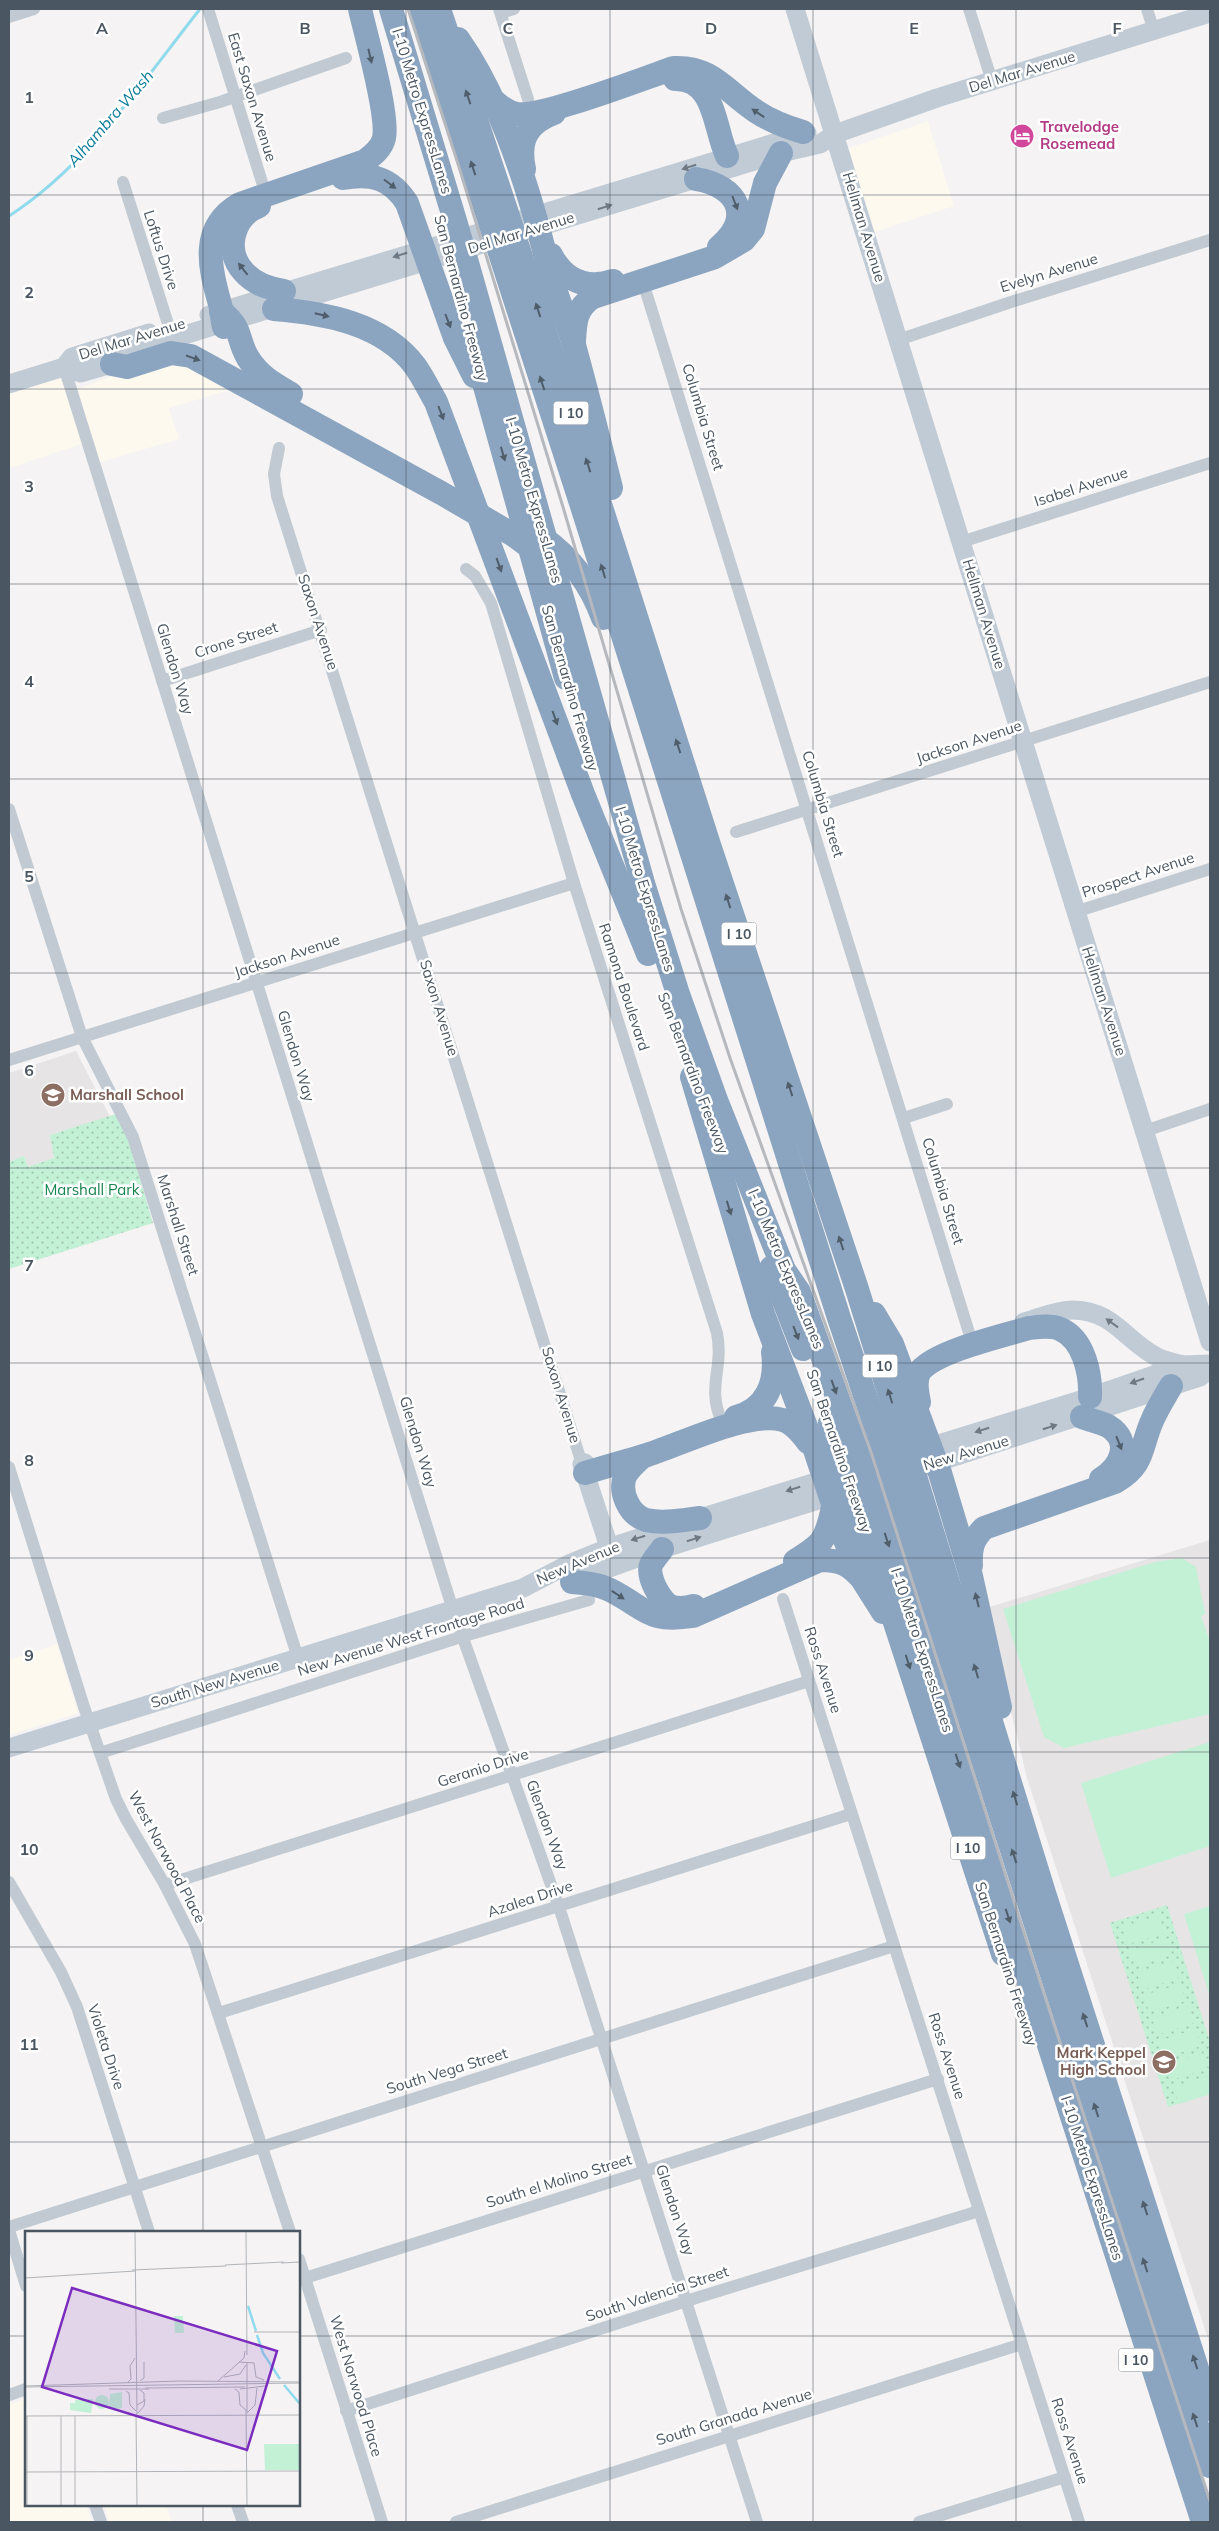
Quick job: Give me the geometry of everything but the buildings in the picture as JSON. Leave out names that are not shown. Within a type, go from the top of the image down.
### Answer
[{"type":"highway","points":[[262,395],[250,383],[237,363],[226,318],[211,274],[210,257],[215,229],[230,209],[365,162],[374,155],[384,140],[384,117],[360,9]]},
{"type":"highway","name":"San Bernardino Freeway","points":[[375,9],[450,227]]},
{"type":"highway","name":"I-10 Metro ExpressLanes","points":[[391,9],[461,266],[613,784],[678,994],[716,1100],[781,1261],[799,1292],[835,1460]]},
{"type":"highway","points":[[434,11],[470,56],[494,101],[531,202],[543,240],[547,262],[574,345],[624,540],[625,578]]},
{"type":"highway","name":"I 10","points":[[434,11],[509,250],[625,578],[709,845],[857,1289],[894,1445]]},
{"type":"highway","points":[[494,101],[505,110],[518,115],[532,113],[556,107],[674,68],[685,67],[705,72],[755,112],[778,125],[803,132]]},
{"type":"highway","points":[[531,202],[522,162],[522,147],[526,133],[533,124],[558,111],[660,80],[678,79],[692,81],[703,90],[710,102],[727,156]]},
{"type":"highway","points":[[574,345],[576,314],[585,302],[601,293],[715,257],[744,240],[753,230],[765,183],[781,153]]},
{"type":"highway","points":[[490,407],[455,338],[431,276],[407,203],[399,191],[382,178],[375,176],[343,178],[256,207],[244,216],[235,230],[233,241],[237,261],[242,270],[279,300],[376,332],[396,345],[415,366],[432,395],[489,538],[583,794],[648,954]]},
{"type":"highway","points":[[543,240],[553,260],[569,279],[591,285],[608,283],[719,247],[732,236],[738,220],[738,208],[733,196],[725,189],[711,181],[696,179]]},
{"type":"highway","name":"I-10 Metro ExpressLanes","points":[[509,250],[839,1318],[894,1445],[1210,2466]]},
{"type":"highway","name":"San Bernardino Freeway","points":[[461,266],[490,407],[648,954],[692,1077],[755,1226],[835,1460],[864,1496],[898,1631],[1188,2522]]},
{"type":"highway","points":[[226,318],[247,356],[266,379],[440,485]]},
{"type":"highway","points":[[112,364],[127,366],[171,353],[191,356],[262,395],[533,531],[558,548],[577,568],[591,590],[603,616],[620,711],[697,1012],[799,1292]]},
{"type":"highway","points":[[620,711],[839,1318]]},
{"type":"highway","points":[[692,1077],[729,1208],[770,1333],[775,1363],[772,1385],[766,1400],[741,1416],[722,1422]]},
{"type":"highway","points":[[857,1289],[892,1344],[926,1431],[940,1474],[971,1576],[1000,1701],[1006,1768]]},
{"type":"highway","points":[[926,1431],[916,1386],[919,1372],[932,1361],[946,1355],[1029,1328],[1045,1326],[1060,1329],[1072,1337],[1088,1371],[1086,1407],[1109,1426],[1120,1440],[1122,1450],[1121,1460],[1103,1478],[1003,1512],[975,1517],[964,1514],[955,1505],[940,1474]]},
{"type":"highway","points":[[662,1549],[650,1566],[651,1573],[662,1599],[670,1606],[684,1608],[702,1605],[790,1565],[817,1548],[828,1532],[833,1507],[835,1460],[770,1333]]},
{"type":"highway","points":[[892,1344],[910,1353],[921,1354],[972,1339]]},
{"type":"highway","points":[[971,1576],[970,1552],[974,1538],[984,1528],[1115,1482],[1125,1476],[1140,1461],[1151,1421],[1171,1386]]},
{"type":"highway","points":[[584,1468],[643,1456],[748,1420],[768,1418],[785,1420],[835,1460]]},
{"type":"highway","points":[[643,1456],[626,1474],[623,1484],[624,1493],[631,1509],[639,1517],[658,1522],[700,1518]]},
{"type":"highway","points":[[905,1483],[1006,1768],[1210,2409]]},
{"type":"highway","name":"I-10 Metro ExpressLanes","points":[[864,1496],[1203,2522]]},
{"type":"highway","points":[[833,1507],[864,1582],[874,1600],[898,1631]]},
{"type":"highway","points":[[572,1582],[592,1584],[610,1590],[643,1612],[661,1617],[678,1618],[693,1616],[820,1560],[837,1560],[851,1566],[864,1582]]},
{"type":"main road","name":"Hellman Avenue","points":[[795,9],[1210,1342]]},
{"type":"main road","name":"Del Mar Avenue","points":[[279,300],[781,153],[820,144],[835,134],[992,81],[1210,13]]},
{"type":"main road","name":"Del Mar Avenue","points":[[64,366],[80,373],[112,364],[135,350],[279,300],[727,156],[803,132],[835,134]]},
{"type":"main road","name":"Del Mar Avenue","points":[[9,384],[64,366],[72,357],[168,327],[226,318]]},
{"type":"main road","points":[[972,1339],[1060,1312],[1084,1311],[1109,1319],[1157,1358],[1183,1365]]},
{"type":"main road","name":"New Avenue","points":[[523,1588],[572,1582],[662,1549],[1086,1407],[1183,1365],[1210,1364]]},
{"type":"main road","name":"New Avenue","points":[[523,1588],[571,1563],[608,1548],[700,1518],[1086,1407],[1171,1386],[1202,1376],[1210,1369]]},
{"type":"main road","points":[[584,1468],[722,1422]]},
{"type":"main road","name":"Saxon Avenue","points":[[584,1468],[608,1548],[616,1567]]},
{"type":"main road","points":[[453,1610],[523,1588]]},
{"type":"main road","name":"South New Avenue","points":[[9,1748],[453,1610]]},
{"type":"street","points":[[9,17],[34,9]]},
{"type":"street","points":[[514,9],[500,11],[528,99]]},
{"type":"street","points":[[969,9],[992,81]]},
{"type":"street","points":[[1147,9],[1154,31]]},
{"type":"street","name":"East Saxon Avenue","points":[[210,14],[266,195]]},
{"type":"street","points":[[163,118],[235,97],[346,58]]},
{"type":"street","name":"Loftus Drive","points":[[123,182],[168,327]]},
{"type":"street","name":"Evelyn Avenue","points":[[898,340],[1004,304],[1210,240]]},
{"type":"street","name":"Columbia Street","points":[[642,279],[972,1339]]},
{"type":"street","name":"Glendon Way","points":[[64,366],[453,1610],[464,1636],[512,1776],[560,1907],[757,2522]]},
{"type":"street","name":"Saxon Avenue","points":[[279,448],[274,474],[277,496],[584,1468]]},
{"type":"street","name":"Isabel Avenue","points":[[961,542],[1210,463]]},
{"type":"street","name":"Ramona Boulevard","points":[[466,569],[475,576],[491,602],[574,883],[717,1332],[720,1350],[713,1396],[722,1422]]},
{"type":"street","name":"Crone Street","points":[[162,680],[320,630]]},
{"type":"street","name":"Jackson Avenue","points":[[736,832],[1210,682]]},
{"type":"street","name":"Marshall Street","points":[[9,809],[82,1037],[133,1137],[298,1658]]},
{"type":"street","name":"Prospect Avenue","points":[[1075,912],[1210,869]]},
{"type":"street","name":"Jackson Avenue","points":[[9,1060],[574,883]]},
{"type":"street","points":[[904,1118],[947,1104]]},
{"type":"street","points":[[1145,1131],[1210,1109]]},
{"type":"street","name":"West Norwood Place","points":[[9,1467],[100,1753],[126,1819],[166,1885],[195,1944],[290,2231]]},
{"type":"street","name":"Ross Avenue","points":[[783,1599],[1079,2522]]},
{"type":"street","name":"New Avenue West Frontage Road","points":[[100,1753],[464,1636],[589,1600]]},
{"type":"street","name":"Geranio Drive","points":[[166,1885],[809,1681]]},
{"type":"street","name":"Azalea Drive","points":[[219,2013],[851,1814]]},
{"type":"street","name":"Violeta Drive","points":[[9,1882],[61,1972],[76,2007],[149,2231]]},
{"type":"street","name":"South Vega Street","points":[[9,2229],[894,1946]]},
{"type":"street","name":"South el Molino Street","points":[[305,2278],[938,2079]]},
{"type":"street","name":"South Valencia Street","points":[[346,2411],[687,2301],[979,2211]]},
{"type":"street","points":[[9,2229],[25,2283]]},
{"type":"street","name":"West Norwood Place","points":[[300,2263],[382,2522]]},
{"type":"street","name":"South Granada Avenue","points":[[456,2522],[1022,2344]]},
{"type":"street","points":[[9,2396],[25,2389]]},
{"type":"street","points":[[919,2522],[1065,2477]]},
{"type":"street","points":[[95,2506],[101,2522]]},
{"type":"street","points":[[237,2506],[243,2522]]},
{"type":"shaded area","points":[[927,118],[954,206],[868,234],[849,148],[926,122]]},
{"type":"shaded area","points":[[185,362],[233,389],[169,408],[179,439],[97,463],[78,389],[130,369]]},
{"type":"shaded area","points":[[62,370],[85,443],[9,468],[9,387]]},
{"type":"shaded area","name":"Marshall School","points":[[76,1051],[110,1117],[50,1135],[54,1158],[28,1167],[24,1156],[9,1162],[9,1073]]},
{"type":"shaded area","name":"Mark Keppel High School","points":[[1210,1540],[1210,2345],[1027,1778],[986,1608]]},
{"type":"shaded area","points":[[57,1644],[78,1713],[9,1735],[9,1660]]},
{"type":"shaded area","points":[[25,2398],[25,2506],[86,2506],[92,2522],[9,2522],[9,2405]]},
{"type":"shaded area","points":[[104,2506],[166,2506],[172,2522],[109,2522]]},
{"type":"green space","name":"Marshall Park","points":[[116,1114],[127,1135],[153,1223],[9,1269],[9,1162],[24,1156],[28,1167],[54,1158],[50,1135]]},
{"type":"green space","points":[[1182,1558],[1196,1567],[1205,1614],[1201,1616],[1210,1642],[1210,1714],[1064,1748],[1044,1737],[1003,1609],[1155,1562]]},
{"type":"green space","points":[[1210,1742],[1210,1846],[1111,1878],[1081,1783]]},
{"type":"green space","points":[[1167,1905],[1210,2042],[1210,2094],[1168,2107],[1110,1923]]},
{"type":"green space","points":[[1210,1906],[1210,1997],[1184,1914]]},
{"type":"green space","points":[[1159,1916],[1165,1933],[1128,1944],[1123,1927]]},
{"type":"green space","points":[[1167,1938],[1172,1955],[1135,1967],[1130,1950]]},
{"type":"green space","points":[[1174,1961],[1179,1978],[1142,1990],[1137,1973]]},
{"type":"green space","points":[[1181,1984],[1186,2001],[1149,2012],[1144,1995]]},
{"type":"green space","points":[[1189,2006],[1194,2023],[1157,2035],[1152,2018]]},
{"type":"green space","points":[[1196,2029],[1201,2046],[1164,2058],[1159,2041]]},
{"type":"green space","points":[[1202,2052],[1208,2069],[1171,2080],[1166,2063]]},
{"type":"green space","points":[[1210,2076],[1210,2094],[1179,2104],[1173,2087]]},
{"type":"waterway","name":"Alhambra Wash","points":[[9,216],[38,195],[89,147],[135,93],[200,9]]},
{"type":"railway","points":[[408,9],[459,167],[563,507],[681,909],[730,1058],[871,1452],[1020,1920],[1210,2501]]},
{"type":"place","name":"Travelodge Rosemead","points":[[1022,136]]},
{"type":"place","name":"Marshall School","points":[[53,1095]]},
{"type":"place","name":"Mark Keppel High School","points":[[1164,2062]]}]
